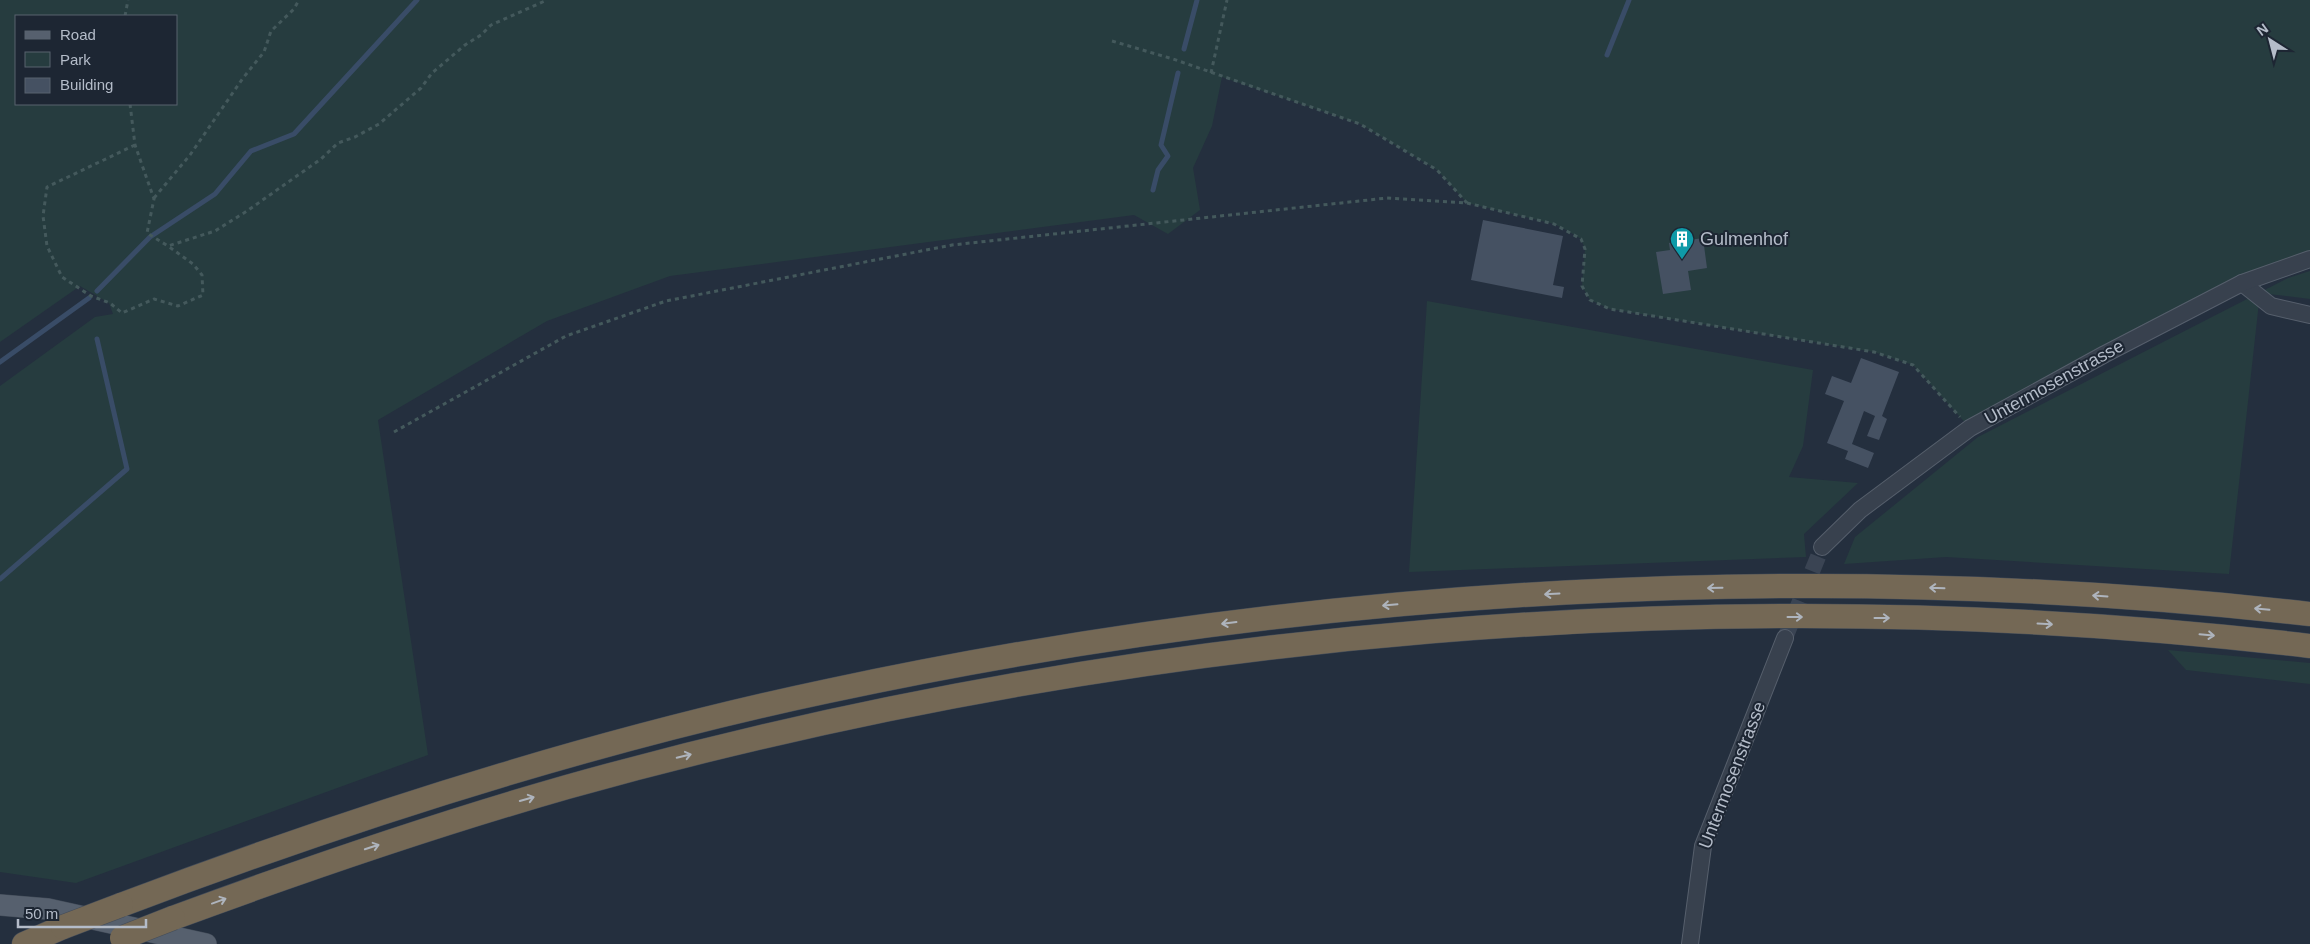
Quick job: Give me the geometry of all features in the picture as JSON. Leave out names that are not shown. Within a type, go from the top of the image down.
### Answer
[{"type":"highway","points":[[24,944],[121,905],[264,852],[390,809],[640,736],[816,694],[907,675],[1061,647],[1200,626],[1356,608],[1489,598],[1584,592],[1763,587],[1908,588],[2062,593],[2310,614]]},
{"type":"highway","points":[[114,941],[301,871],[481,812],[731,745],[978,692],[1069,676],[1251,650],[1483,628],[1636,620],[1756,617],[1899,618],[2062,624],[2163,631],[2310,646]]},
{"type":"main road","points":[[0,904],[48,909],[206,944]]},
{"type":"street","name":"Untermosenstrasse","points":[[1822,547],[1860,510],[1970,428],[2104,354],[2242,283],[2310,259]]},
{"type":"street","points":[[2242,283],[2271,306],[2310,316]]},
{"type":"street","name":"Untermosenstrasse","points":[[1690,944],[1703,846],[1785,638]]},
{"type":"path","points":[[125,15],[128,0]]},
{"type":"path","points":[[135,145],[47,187],[43,216],[47,246],[62,277],[91,296],[110,303],[122,313],[154,299],[178,306],[203,295],[202,275],[193,264],[147,233],[154,199],[190,155],[243,78],[264,52],[271,31],[294,9],[299,0]]},
{"type":"path","points":[[168,246],[215,231],[247,211],[321,159],[338,143],[355,137],[379,124],[421,88],[432,74],[465,44],[481,35],[492,25],[547,0]]},
{"type":"path","points":[[1211,73],[1228,0]]},
{"type":"path","points":[[1112,42],[1211,73],[1360,124],[1437,170],[1467,203]]},
{"type":"path","points":[[130,105],[135,145],[154,199]]},
{"type":"path","points":[[394,432],[566,336],[666,301],[952,245],[1387,198],[1467,203],[1554,224],[1581,238],[1585,249],[1582,286],[1590,300],[1610,309],[1874,352],[1913,365],[1970,428]]},
{"type":"green space","points":[[0,0],[2310,0],[2310,259],[2242,283],[1970,428],[1913,365],[1874,352],[1610,309],[1590,300],[1582,286],[1585,249],[1581,239],[1568,231],[1554,224],[1467,203],[1437,170],[1360,124],[1222,77],[1212,126],[1193,168],[1200,210],[1168,234],[1134,215],[670,276],[547,321],[378,420],[428,755],[76,883],[0,872],[0,386],[95,317],[113,314],[109,303],[80,286],[0,342]]},
{"type":"green space","points":[[2310,271],[2310,299],[2260,293],[2229,574],[1946,557],[1844,564],[1855,537],[1978,437],[2288,278]]},
{"type":"green space","points":[[1427,301],[1813,370],[1803,446],[1789,477],[1858,483],[1804,534],[1806,557],[1409,572]]},
{"type":"green space","points":[[2168,650],[2310,663],[2310,684],[2186,670]]},
{"type":"building","points":[[1483,220],[1563,236],[1553,285],[1564,287],[1562,298],[1471,280]]},
{"type":"building","name":"Gulmenhof","points":[[1703,238],[1707,268],[1688,271],[1691,290],[1663,294],[1656,252],[1670,250],[1669,243]]},
{"type":"building","points":[[1861,358],[1899,372],[1882,416],[1887,419],[1879,440],[1867,436],[1875,416],[1864,411],[1852,444],[1874,453],[1868,468],[1845,459],[1848,451],[1827,443],[1844,401],[1825,394],[1832,376],[1851,383]]},
{"type":"waterway","points":[[97,291],[150,237],[215,194],[251,151],[294,134],[417,0]]},
{"type":"waterway","points":[[1184,49],[1197,0]]},
{"type":"waterway","points":[[1607,55],[1629,0]]},
{"type":"waterway","points":[[1153,190],[1158,170],[1168,156],[1161,145],[1178,73]]},
{"type":"waterway","points":[[0,362],[89,298]]},
{"type":"waterway","points":[[0,579],[127,469],[97,339]]},
{"type":"tunnel","points":[[1785,638],[1822,547]]},
{"type":"place","name":"Gulmenhof","points":[[1682,260]]}]
